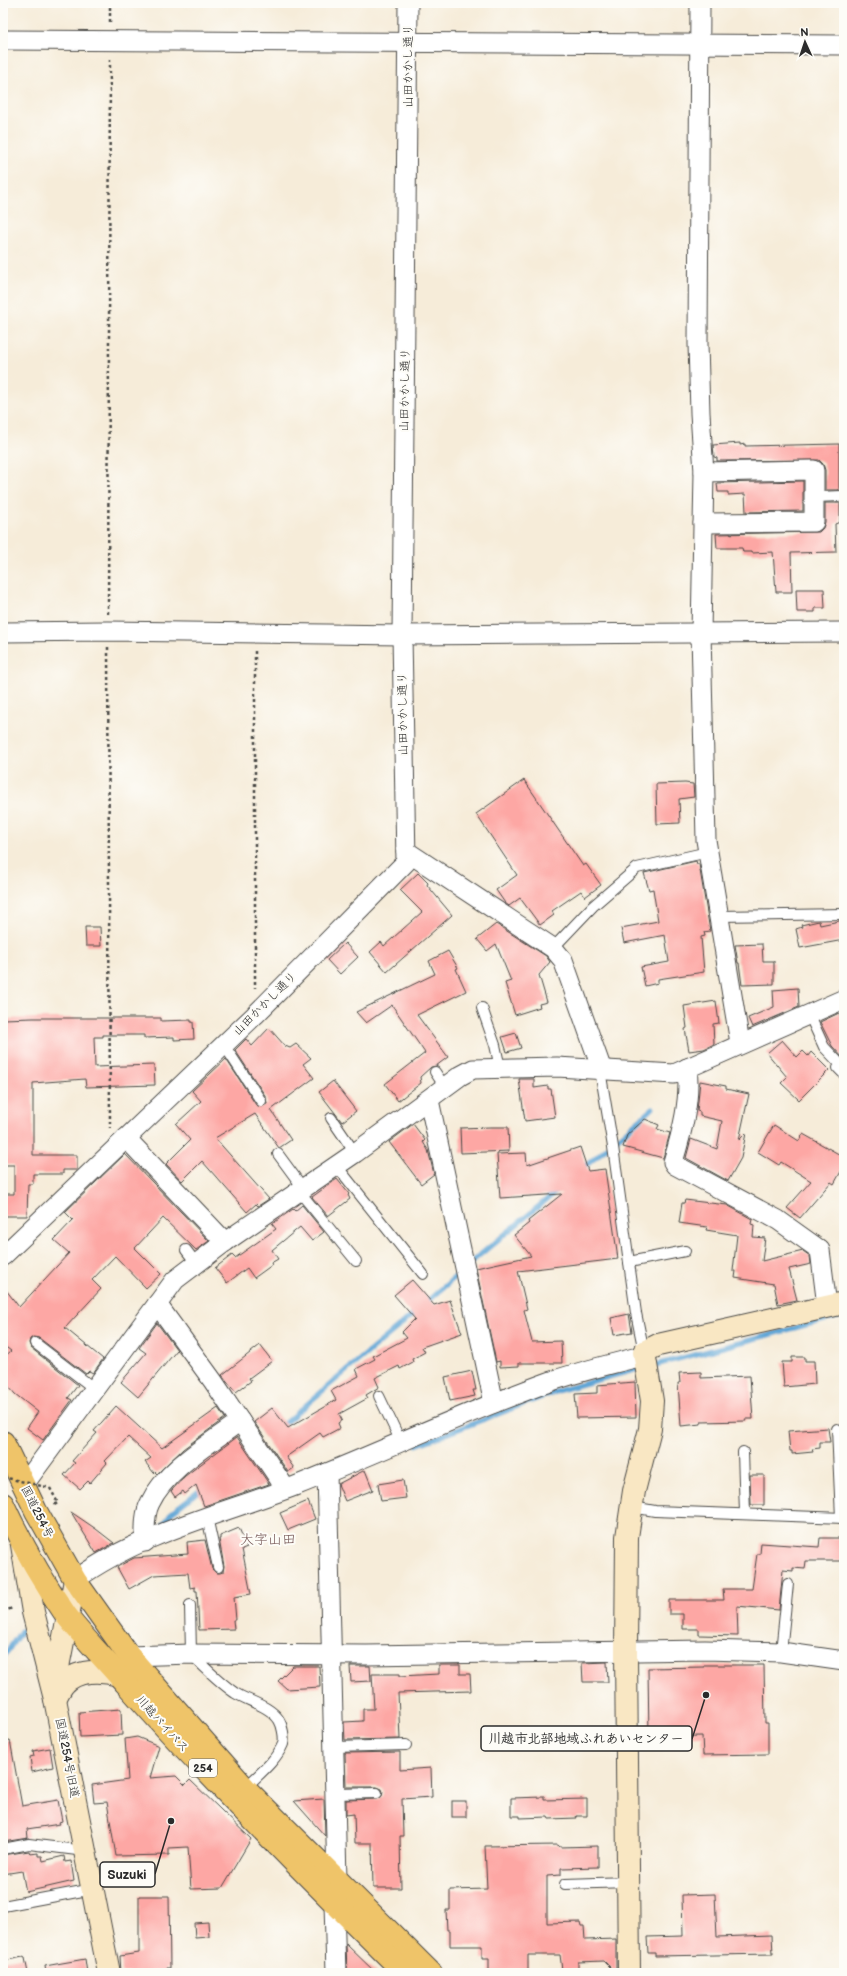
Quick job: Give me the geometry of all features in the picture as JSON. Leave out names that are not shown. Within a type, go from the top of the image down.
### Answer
[{"type":"highway","name":"国道254号","points":[[3,1442],[23,1486],[75,1580]]},
{"type":"highway","name":"254","points":[[3,1504],[13,1534]]},
{"type":"highway","name":"川越バイパス","points":[[13,1534],[68,1616],[119,1675],[231,1798],[334,1904],[405,1973]]},
{"type":"highway","name":"川越バイパス","points":[[75,1580],[129,1656],[245,1788],[431,1973]]},
{"type":"street","name":"山田かかし通り","points":[[3,1256],[255,1014],[406,862],[402,635],[408,3]]},
{"type":"street","points":[[700,3],[698,344],[700,413],[704,472],[701,633],[706,840],[740,1044]]},
{"type":"street","points":[[3,40],[408,41],[844,45]]},
{"type":"street","points":[[703,523],[814,522],[814,470],[704,472]]},
{"type":"street","points":[[3,632],[108,631],[402,635],[844,632]]},
{"type":"street","points":[[406,851],[553,948],[563,960],[601,1070]]},
{"type":"street","points":[[23,1486],[96,1390],[191,1257],[225,1242],[355,1153],[429,1100],[440,1080],[460,1076],[473,1069],[500,1068],[557,1067],[674,1074],[844,999]]},
{"type":"street","points":[[55,1699],[59,1662],[75,1580],[93,1567],[145,1542],[206,1517],[327,1473],[494,1403],[551,1381],[644,1354],[658,1345],[836,1305],[820,1250],[778,1220],[675,1165],[673,1162],[680,1137],[689,1084],[687,1068]]},
{"type":"street","points":[[429,1100],[494,1403]]},
{"type":"street","points":[[126,1138],[225,1242]]},
{"type":"street","points":[[157,1304],[286,1489]]},
{"type":"street","points":[[629,1973],[626,1652],[627,1537],[650,1422],[652,1401],[644,1354]]},
{"type":"street","points":[[145,1542],[145,1525],[149,1504],[163,1482],[240,1421]]},
{"type":"street","points":[[327,1473],[335,1747],[337,1880]]},
{"type":"street","name":"国道254号旧道","points":[[13,1534],[55,1699],[109,1973]]},
{"type":"street","points":[[129,1656],[191,1654],[332,1655],[705,1650],[781,1652],[844,1661]]},
{"type":"street","points":[[55,1699],[63,1685],[80,1674],[106,1671],[119,1675]]},
{"type":"street","points":[[334,1904],[336,1973]]},
{"type":"lane","points":[[814,497],[842,496]]},
{"type":"lane","points":[[553,948],[593,906],[638,868],[708,852]]},
{"type":"lane","points":[[718,916],[843,914]]},
{"type":"lane","points":[[482,1008],[495,1046],[500,1068]]},
{"type":"lane","points":[[809,1014],[824,1046],[841,1065],[838,1068],[844,1074]]},
{"type":"lane","points":[[224,1044],[261,1102]]},
{"type":"lane","points":[[601,1070],[630,1262],[636,1313],[644,1354]]},
{"type":"lane","points":[[331,1118],[355,1153]]},
{"type":"lane","points":[[278,1154],[301,1190],[356,1261]]},
{"type":"lane","points":[[336,1165],[423,1274]]},
{"type":"lane","points":[[630,1262],[685,1251]]},
{"type":"lane","points":[[35,1343],[96,1390]]},
{"type":"lane","points":[[379,1396],[401,1442]]},
{"type":"lane","points":[[632,1507],[655,1511],[842,1518],[837,1429]]},
{"type":"lane","points":[[743,1452],[746,1514]]},
{"type":"lane","points":[[206,1517],[218,1566]]},
{"type":"lane","points":[[781,1652],[788,1584]]},
{"type":"lane","points":[[190,1605],[191,1654],[213,1676],[235,1693],[270,1711],[279,1720],[282,1729],[283,1742],[278,1753],[245,1788]]},
{"type":"lane","points":[[335,1747],[406,1745]]},
{"type":"lane","points":[[336,1794],[377,1793]]},
{"type":"lane","points":[[3,1849],[29,1844],[85,1851]]},
{"type":"lane","points":[[565,1884],[628,1882]]},
{"type":"lane","points":[[3,1906],[92,1889]]},
{"type":"path","points":[[110,3],[108,631],[110,1154]]},
{"type":"path","points":[[255,633],[255,1014]]},
{"type":"path","points":[[3,1477],[50,1488]]},
{"type":"building","points":[[740,443],[740,445],[745,444],[745,446],[839,444],[839,490],[825,490],[825,470],[823,464],[819,460],[717,461],[717,458],[714,457],[713,445]]},
{"type":"building","points":[[803,481],[803,511],[746,512],[745,494],[728,495],[728,492],[718,492],[717,483]]},
{"type":"building","points":[[825,503],[840,503],[840,522],[835,524],[836,552],[791,553],[792,592],[776,592],[773,552],[752,553],[743,552],[742,548],[717,548],[716,534],[819,532],[823,528],[825,522]]},
{"type":"building","points":[[796,589],[824,589],[825,608],[815,608],[815,612],[797,612]]},
{"type":"building","points":[[524,780],[583,866],[586,864],[601,885],[585,897],[581,891],[552,911],[554,915],[540,925],[520,898],[509,906],[505,903],[496,890],[517,875],[476,814]]},
{"type":"building","points":[[656,784],[693,784],[694,797],[679,799],[680,823],[657,824]]},
{"type":"building","points":[[696,861],[697,864],[699,864],[710,931],[704,932],[705,936],[701,937],[704,972],[658,979],[658,983],[645,986],[641,967],[669,962],[665,935],[624,943],[621,928],[658,921],[653,889],[649,890],[644,873]]},
{"type":"building","points":[[418,873],[428,883],[427,885],[452,915],[387,972],[370,952],[381,942],[384,946],[422,912],[400,890]]},
{"type":"building","points":[[844,920],[844,940],[800,948],[796,929],[802,927],[801,925],[819,921],[820,925]]},
{"type":"building","points":[[496,924],[546,956],[550,962],[539,975],[547,1002],[539,1004],[540,1007],[515,1015],[505,983],[511,981],[496,944],[487,951],[477,939]]},
{"type":"building","points":[[85,927],[100,927],[101,946],[86,946]]},
{"type":"building","points":[[345,943],[358,957],[340,974],[327,960]]},
{"type":"building","points":[[762,944],[763,961],[774,961],[774,984],[742,985],[735,945]]},
{"type":"building","points":[[448,951],[458,968],[456,969],[466,991],[417,1015],[448,1057],[436,1066],[431,1067],[420,1077],[421,1083],[398,1101],[385,1084],[425,1053],[392,1005],[366,1023],[356,1012],[435,974],[429,961]]},
{"type":"building","points":[[798,988],[799,1007],[752,1027],[748,1018],[774,1007],[773,990]]},
{"type":"building","points":[[716,1001],[719,1023],[713,1024],[714,1044],[704,1049],[689,1051],[685,1029],[687,1028],[684,1006]]},
{"type":"building","points":[[839,1013],[844,1023],[844,1059],[832,1046],[820,1022]]},
{"type":"building","points":[[161,1018],[161,1021],[191,1020],[191,1022],[193,1022],[194,1039],[174,1040],[174,1037],[144,1038],[144,1035],[103,1035],[103,1037],[94,1037],[95,1067],[154,1065],[155,1085],[86,1087],[85,1079],[33,1083],[33,1155],[77,1155],[77,1170],[63,1170],[63,1174],[33,1174],[33,1184],[28,1184],[27,1216],[3,1216],[3,1194],[14,1194],[14,1165],[3,1165],[3,1019]]},
{"type":"building","points":[[269,1028],[285,1046],[290,1048],[296,1044],[311,1058],[303,1064],[314,1078],[271,1110],[291,1140],[279,1148],[255,1114],[215,1138],[269,1199],[258,1206],[256,1204],[247,1212],[202,1161],[182,1181],[166,1164],[190,1140],[176,1124],[201,1101],[192,1091],[226,1059],[256,1105],[261,1107],[267,1104],[266,1097],[235,1050],[246,1039],[252,1046]]},
{"type":"building","points":[[516,1033],[521,1048],[507,1052],[502,1037]]},
{"type":"building","points":[[782,1040],[797,1057],[803,1051],[808,1056],[811,1052],[829,1070],[799,1100],[781,1083],[787,1077],[767,1053]]},
{"type":"building","points":[[519,1079],[534,1079],[534,1088],[548,1086],[548,1089],[551,1089],[555,1117],[525,1121]]},
{"type":"building","points":[[333,1081],[356,1111],[342,1122],[319,1092]]},
{"type":"building","points":[[700,1081],[726,1086],[726,1089],[749,1094],[739,1140],[746,1133],[741,1158],[728,1181],[686,1158],[691,1139],[717,1149],[722,1121],[700,1116],[700,1112],[697,1111]]},
{"type":"building","points":[[645,1119],[659,1125],[657,1129],[670,1133],[663,1158],[623,1147],[627,1135]]},
{"type":"building","points":[[413,1124],[425,1140],[423,1142],[428,1150],[434,1174],[421,1184],[389,1142]]},
{"type":"building","points":[[774,1125],[799,1141],[803,1134],[844,1157],[844,1166],[834,1184],[831,1182],[800,1218],[787,1208],[811,1181],[781,1162],[779,1165],[758,1152]]},
{"type":"building","points":[[508,1127],[509,1151],[461,1153],[460,1128]]},
{"type":"building","points":[[580,1147],[588,1171],[605,1169],[618,1259],[518,1271],[527,1309],[524,1310],[532,1342],[561,1341],[562,1363],[519,1363],[519,1366],[500,1367],[500,1361],[496,1362],[476,1268],[531,1256],[514,1235],[529,1223],[528,1221],[562,1194],[500,1198],[497,1154],[526,1153],[527,1165]]},
{"type":"building","points":[[125,1154],[209,1241],[196,1250],[163,1218],[135,1248],[161,1274],[146,1288],[115,1256],[92,1280],[101,1289],[65,1328],[103,1359],[93,1373],[89,1371],[86,1374],[39,1338],[33,1337],[30,1339],[29,1343],[31,1348],[78,1385],[68,1398],[72,1400],[43,1440],[27,1428],[38,1412],[15,1394],[3,1380],[3,1358],[11,1351],[3,1345],[3,1286],[19,1307],[69,1253],[54,1240],[73,1220],[65,1212]]},
{"type":"building","points":[[337,1179],[349,1194],[350,1199],[328,1216],[312,1197]]},
{"type":"building","points":[[685,1200],[727,1205],[752,1219],[751,1224],[754,1225],[753,1237],[765,1238],[762,1261],[803,1251],[810,1256],[811,1264],[789,1269],[797,1300],[778,1304],[774,1284],[735,1278],[736,1271],[733,1271],[737,1235],[706,1230],[707,1227],[679,1223],[682,1203],[684,1203]]},
{"type":"building","points":[[302,1205],[324,1232],[312,1241],[300,1227],[272,1250],[278,1259],[271,1263],[272,1265],[254,1278],[247,1268],[227,1283],[215,1268],[232,1255],[235,1258],[276,1229],[272,1224],[293,1209],[295,1211]]},
{"type":"building","points":[[412,1280],[434,1305],[450,1300],[462,1333],[422,1347],[425,1352],[412,1359],[413,1362],[400,1369],[399,1366],[375,1378],[379,1387],[366,1395],[368,1398],[339,1414],[342,1420],[338,1423],[340,1428],[323,1437],[320,1433],[286,1457],[294,1468],[288,1472],[254,1422],[272,1408],[288,1428],[336,1400],[331,1391],[359,1376],[356,1369],[375,1359],[373,1356],[407,1338],[402,1332],[415,1319],[394,1295]]},
{"type":"building","points":[[629,1314],[632,1332],[614,1335],[611,1318]]},
{"type":"building","points":[[157,1323],[177,1350],[138,1397],[121,1382],[146,1353],[139,1348]]},
{"type":"building","points":[[260,1345],[272,1361],[249,1378],[251,1381],[236,1392],[222,1375]]},
{"type":"building","points":[[792,1357],[805,1357],[805,1361],[814,1361],[815,1384],[784,1387],[782,1362],[792,1362]]},
{"type":"building","points":[[472,1371],[476,1390],[473,1390],[475,1396],[450,1401],[445,1377]]},
{"type":"building","points":[[701,1372],[701,1378],[750,1376],[753,1419],[745,1419],[746,1421],[701,1422],[701,1424],[681,1426],[678,1383],[680,1383],[679,1373]]},
{"type":"building","points":[[635,1382],[636,1417],[577,1418],[575,1394],[597,1393],[597,1385]]},
{"type":"building","points":[[116,1406],[162,1448],[218,1408],[225,1418],[183,1449],[157,1474],[155,1472],[154,1473],[145,1462],[151,1458],[128,1437],[105,1461],[107,1463],[90,1483],[88,1481],[80,1489],[64,1475],[75,1463],[72,1461],[97,1433],[94,1431]]},
{"type":"building","points":[[828,1428],[830,1442],[820,1442],[820,1448],[812,1449],[813,1452],[792,1454],[792,1451],[790,1451],[788,1431]]},
{"type":"building","points":[[237,1437],[269,1484],[204,1506],[196,1485],[185,1494],[183,1491],[175,1497],[171,1491],[185,1476]]},
{"type":"building","points":[[365,1470],[373,1490],[345,1501],[338,1484]]},
{"type":"building","points":[[750,1475],[764,1475],[764,1505],[751,1505]]},
{"type":"building","points":[[403,1480],[406,1498],[381,1501],[378,1484]]},
{"type":"building","points":[[308,1501],[315,1519],[288,1530],[280,1513]]},
{"type":"building","points":[[71,1512],[96,1529],[114,1543],[96,1553]]},
{"type":"building","points":[[239,1528],[247,1547],[242,1549],[251,1594],[234,1597],[236,1620],[233,1620],[234,1629],[199,1630],[197,1591],[195,1591],[195,1587],[190,1588],[188,1573],[154,1575],[129,1589],[117,1567],[134,1558],[188,1554],[187,1542],[205,1540],[212,1569],[216,1573],[220,1573],[223,1572],[224,1566],[219,1539],[220,1536]]},
{"type":"building","points":[[820,1538],[844,1538],[844,1561],[806,1561],[805,1569],[793,1568],[793,1571],[783,1570],[779,1610],[737,1606],[738,1636],[699,1635],[699,1629],[683,1629],[683,1614],[669,1614],[669,1600],[724,1600],[723,1589],[752,1589],[757,1554],[760,1554],[761,1543],[819,1547]]},
{"type":"building","points":[[607,1662],[608,1682],[583,1682],[582,1663]]},
{"type":"building","points":[[439,1665],[460,1665],[460,1674],[470,1674],[471,1691],[398,1693],[400,1739],[345,1740],[344,1722],[363,1721],[363,1709],[374,1709],[372,1674],[400,1674],[400,1676],[439,1674]]},
{"type":"building","points":[[704,1665],[764,1665],[765,1723],[768,1723],[768,1754],[703,1755],[702,1736],[649,1737],[648,1668],[704,1667]]},
{"type":"building","points":[[293,1666],[319,1666],[320,1687],[287,1689],[278,1681]]},
{"type":"building","points":[[350,1666],[370,1666],[371,1681],[351,1682]]},
{"type":"building","points":[[121,1709],[122,1735],[80,1737],[79,1712]]},
{"type":"building","points":[[137,1737],[159,1746],[150,1778],[176,1776],[185,1785],[190,1780],[251,1839],[222,1888],[191,1889],[188,1847],[169,1848],[169,1855],[116,1856],[107,1802],[94,1803],[92,1785],[128,1780],[125,1739]]},
{"type":"building","points":[[10,1740],[22,1806],[58,1800],[62,1821],[59,1822],[60,1824],[27,1829],[28,1838],[3,1842],[3,1741]]},
{"type":"building","points":[[50,1748],[53,1767],[32,1772],[30,1757],[34,1756],[33,1751]]},
{"type":"building","points":[[400,1752],[400,1770],[431,1768],[432,1797],[402,1799],[403,1836],[400,1836],[401,1888],[373,1888],[372,1843],[355,1843],[354,1814],[346,1815],[346,1800],[378,1799],[382,1796],[383,1792],[382,1789],[377,1787],[346,1787],[345,1753]]},
{"type":"building","points":[[544,1797],[544,1800],[587,1799],[587,1816],[576,1816],[577,1818],[549,1819],[548,1817],[520,1818],[520,1816],[511,1816],[511,1798]]},
{"type":"building","points":[[324,1799],[325,1836],[294,1801]]},
{"type":"building","points":[[452,1801],[466,1801],[466,1817],[452,1817]]},
{"type":"building","points":[[558,1845],[560,1847],[598,1846],[598,1867],[561,1868],[561,1875],[547,1876],[547,1923],[580,1922],[581,1926],[584,1926],[585,1940],[616,1939],[616,1973],[604,1961],[578,1962],[578,1970],[562,1970],[560,1955],[528,1955],[528,1973],[489,1973],[489,1959],[482,1959],[482,1946],[450,1946],[450,1930],[447,1930],[446,1910],[450,1910],[450,1890],[487,1889],[485,1846]]},
{"type":"building","points":[[29,1851],[30,1854],[38,1853],[38,1856],[42,1856],[43,1861],[64,1856],[65,1862],[71,1861],[74,1881],[26,1892],[22,1871],[3,1874],[3,1855]]},
{"type":"building","points":[[715,1894],[717,1937],[772,1935],[773,1954],[655,1956],[655,1953],[648,1953],[647,1937],[683,1936],[682,1895]]},
{"type":"building","points":[[139,1896],[169,1896],[170,1968],[166,1968],[167,1973],[121,1973],[120,1956],[139,1953]]},
{"type":"building","points":[[208,1922],[209,1937],[195,1938],[194,1923]]},
{"type":"building","points":[[346,1944],[376,1973],[347,1973]]},
{"type":"building","points":[[23,1957],[25,1958],[28,1973],[3,1973],[3,1961]]},
{"type":"building","points":[[85,1959],[87,1973],[46,1973],[45,1966]]},
{"type":"waterway","points":[[582,1169],[653,1108]]},
{"type":"waterway","points":[[469,1264],[557,1191]]},
{"type":"waterway","points":[[424,1304],[462,1271]]},
{"type":"waterway","points":[[280,1427],[417,1311]]},
{"type":"waterway","points":[[652,1366],[844,1315]]},
{"type":"waterway","points":[[417,1445],[561,1390],[642,1368]]},
{"type":"waterway","points":[[161,1528],[173,1511],[203,1488]]},
{"type":"waterway","points":[[3,1658],[21,1631]]},
{"type":"place","name":"川越市北部地域ふれあいセンター","points":[[706,1695]]},
{"type":"place","name":"Suzuki","points":[[171,1821]]},
{"type":"district","name":"大字山田","points":[[268,1539]]}]
